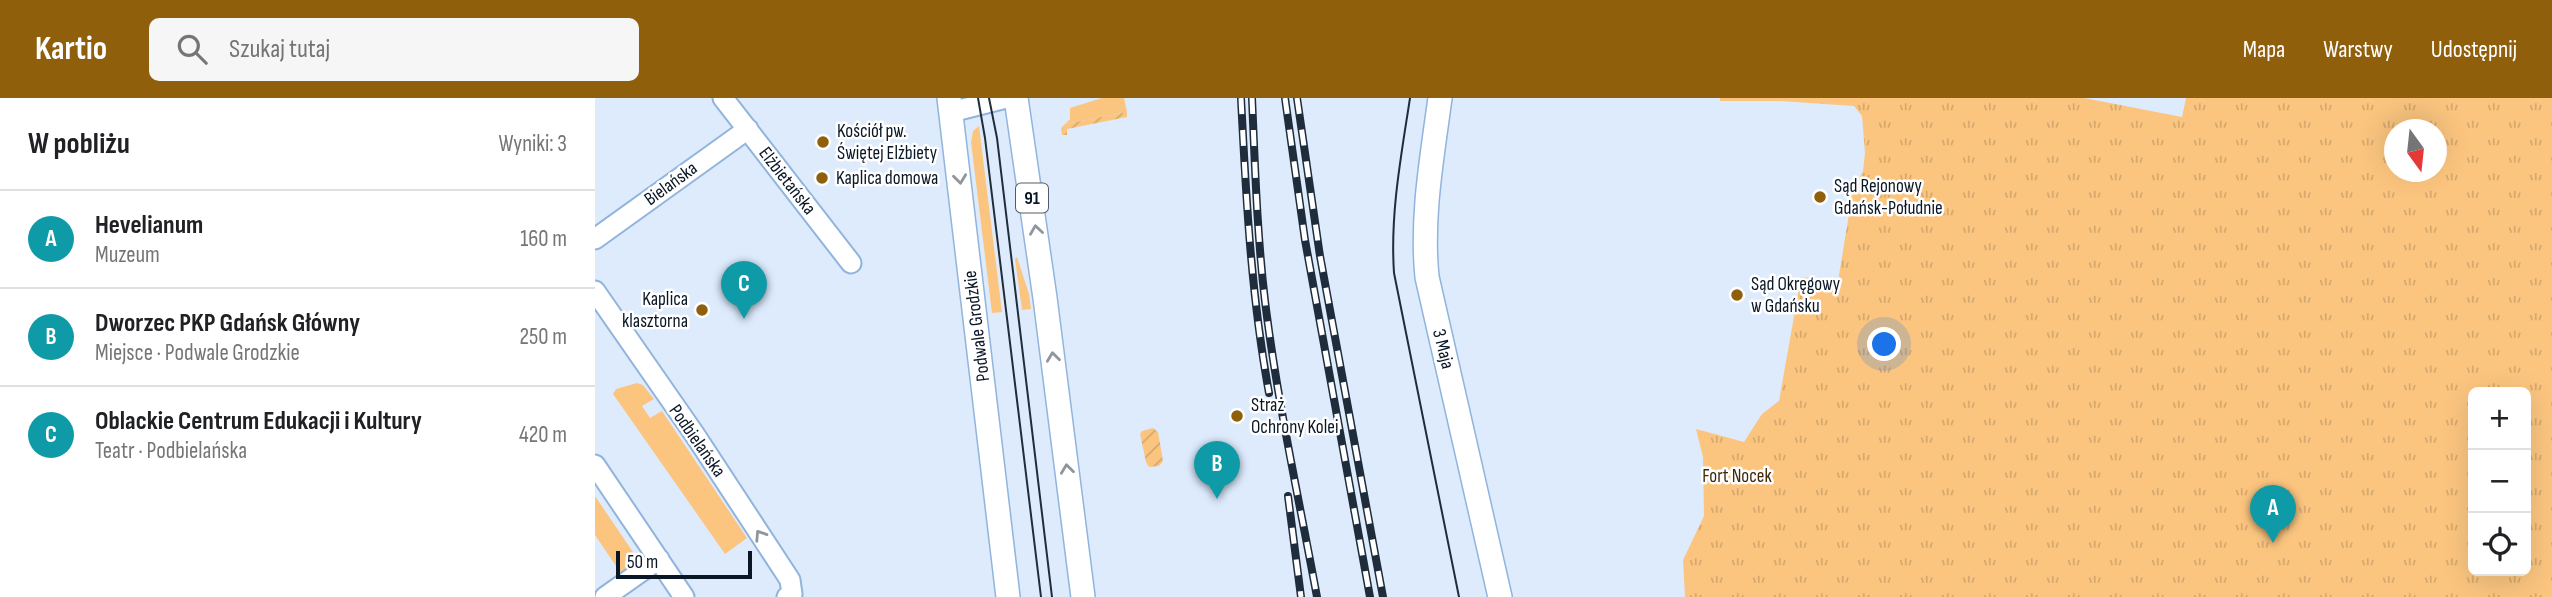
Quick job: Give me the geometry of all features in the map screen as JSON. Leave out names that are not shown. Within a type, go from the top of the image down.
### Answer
[{"type":"main road","name":"91","points":[[1016,98],[1045,298],[1083,597]]},
{"type":"main road","name":"3 Maja","points":[[1440,98],[1427,195],[1424,241],[1427,277],[1500,597]]},
{"type":"main road","name":"Podwale Grodzkie","points":[[950,105],[1008,597]]},
{"type":"street","name":"Elżbietańska","points":[[723,98],[851,263]]},
{"type":"street","name":"Podwale Grodzkie","points":[[950,105],[1006,98]]},
{"type":"street","name":"Bielańska","points":[[595,239],[748,129]]},
{"type":"street","name":"Podbielańska","points":[[595,291],[776,558],[790,580],[789,595]]},
{"type":"street","points":[[595,465],[684,597]]},
{"type":"street","points":[[604,597],[659,559]]},
{"type":"green space","points":[[1102,98],[1124,98],[1127,112],[1065,124],[1070,119],[1070,108]]},
{"type":"green space","name":"Fort Nocek","points":[[1720,98],[2084,98],[2182,117],[2186,98],[2552,98],[2552,597],[1685,597],[1683,560],[1704,516],[1703,457],[1696,429],[1744,442],[1762,414],[1779,401],[1801,277],[1838,281],[1853,190],[1863,171],[1865,153],[1862,116],[1854,106],[1780,101],[1720,101]]},
{"type":"green space","points":[[1127,112],[1127,117],[1067,129],[1067,135],[1062,135],[1061,128],[1065,124]]},
{"type":"green space","points":[[979,126],[1002,312],[992,313],[971,142],[973,131]]},
{"type":"green space","points":[[1017,257],[1031,309],[1022,310],[1015,259]]},
{"type":"green space","points":[[637,383],[643,385],[654,399],[642,406],[650,418],[662,411],[747,538],[725,554],[613,394],[616,389]]},
{"type":"green space","points":[[1153,428],[1158,432],[1163,461],[1159,466],[1149,467],[1140,434]]},
{"type":"green space","points":[[595,496],[637,558],[622,575],[595,535]]},
{"type":"tram line","points":[[978,98],[1041,597]]},
{"type":"tram line","points":[[989,98],[997,138],[1052,597]]},
{"type":"tram line","points":[[1410,98],[1395,207],[1394,273],[1459,597]]},
{"type":"railway","points":[[1241,98],[1254,283],[1269,393]]},
{"type":"railway","points":[[1252,98],[1258,225],[1265,301],[1282,412],[1317,597]]},
{"type":"railway","points":[[1285,98],[1305,240],[1370,597]]},
{"type":"railway","points":[[1297,98],[1320,256],[1383,597]]},
{"type":"railway","points":[[1288,496],[1301,597]]},
{"type":"place","name":"Kościół pw. Świętej Elżbiety","points":[[823,142]]},
{"type":"place","name":"Kaplica domowa","points":[[822,178]]},
{"type":"place","name":"Sąd Rejonowy Gdańsk-Południe","points":[[1820,197]]},
{"type":"place","name":"Sąd Okręgowy w Gdańsku","points":[[1737,295]]},
{"type":"place","name":"Kaplica klasztorna","points":[[702,310]]},
{"type":"place","name":"Oblackie Centrum Edukacji i Kultury","points":[[744,319]]},
{"type":"place","name":"Straż Ochrony Kolei","points":[[1237,416]]},
{"type":"place","name":"Dworzec PKP Gdańsk Główny","points":[[1217,499]]},
{"type":"place","name":"Hevelianum","points":[[2273,543]]}]
